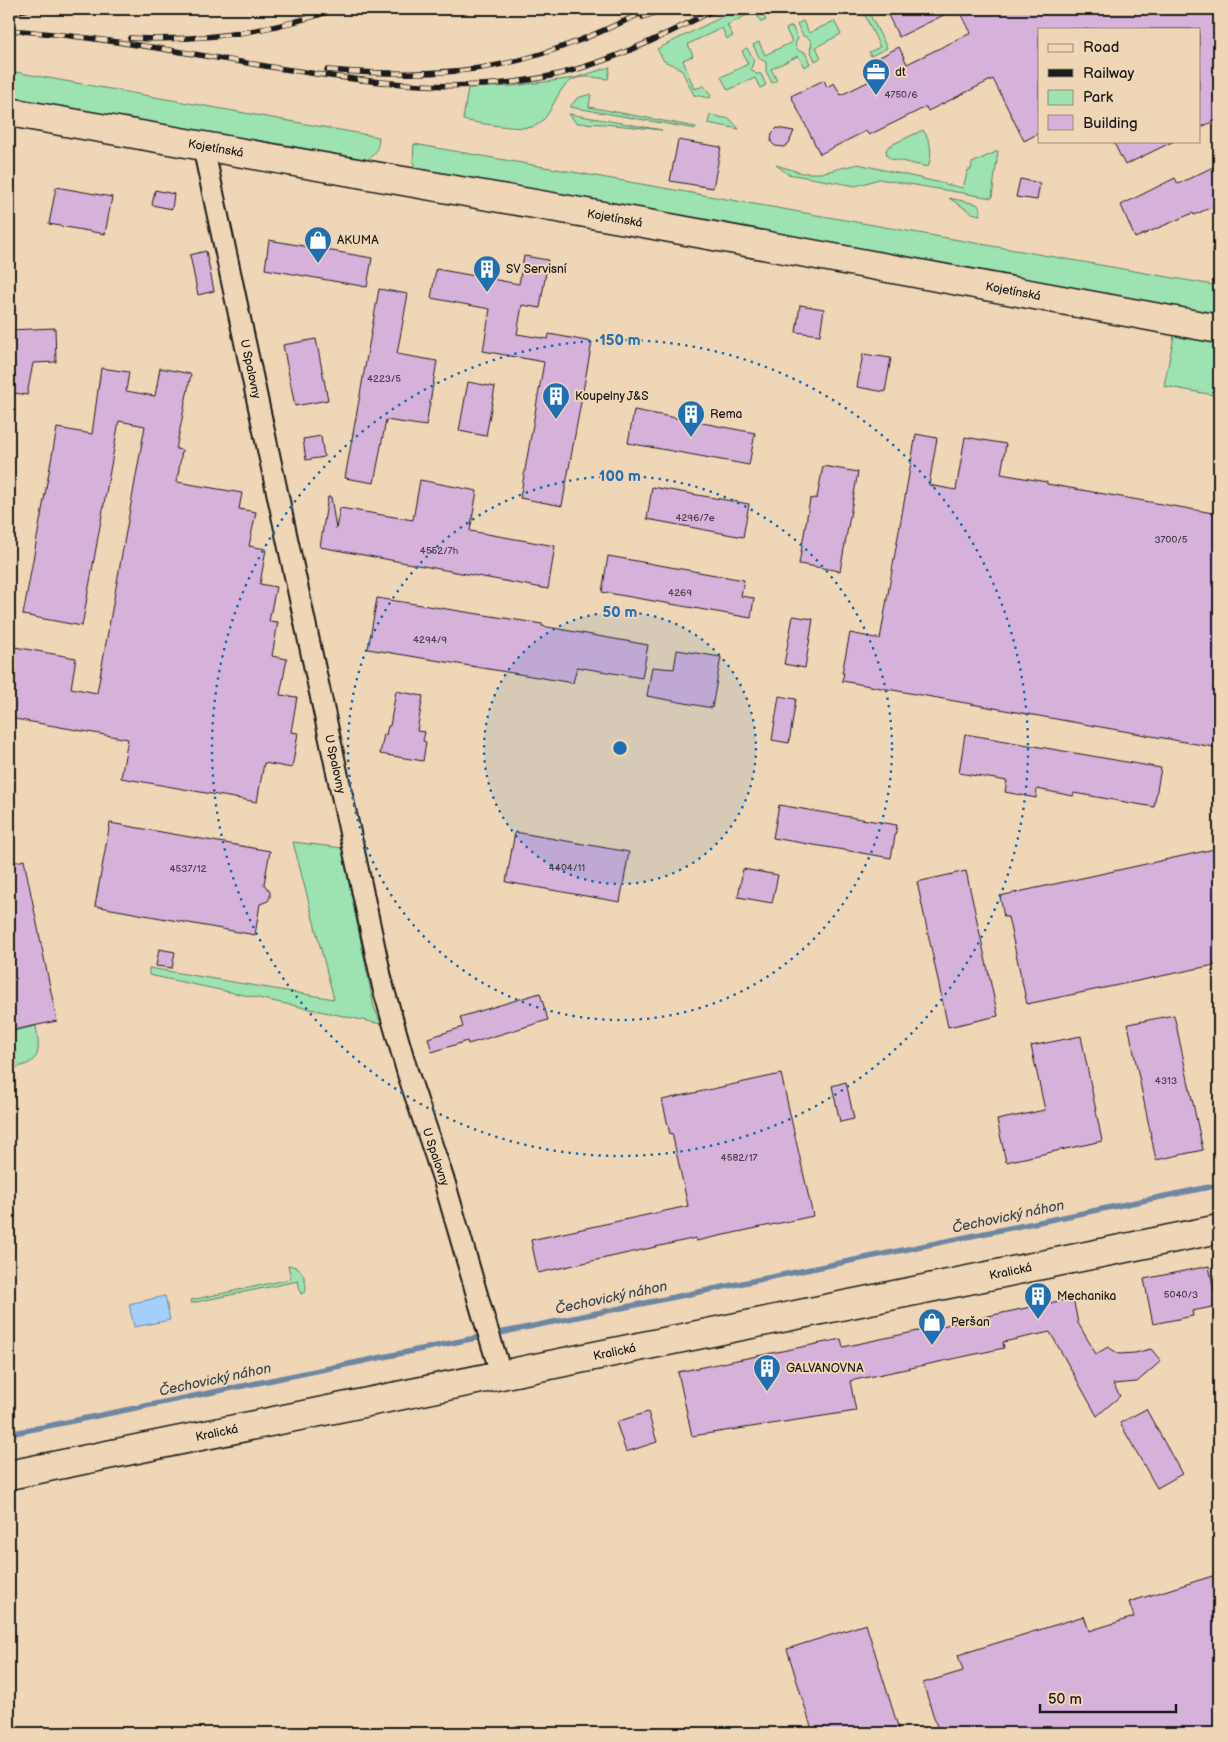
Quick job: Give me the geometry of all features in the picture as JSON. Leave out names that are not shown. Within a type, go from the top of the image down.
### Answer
[{"type":"main road","name":"Kojetínská","points":[[9,112],[652,224],[1219,329]]},
{"type":"main road","name":"Kralická","points":[[9,1475],[498,1362],[1219,1229]]},
{"type":"street","name":"U Spalovny","points":[[203,146],[383,987],[408,1074],[445,1184],[498,1362]]},
{"type":"green space","points":[[738,9],[761,9],[766,20],[761,22],[755,11],[727,25],[733,36],[727,39],[722,28],[688,44],[693,56],[683,60],[694,89],[704,86],[711,95],[710,98],[694,95],[681,69],[664,61],[657,49]]},
{"type":"green space","points":[[862,9],[867,9],[887,48],[871,56],[869,52],[880,47]]},
{"type":"green space","points":[[803,21],[809,33],[834,21],[841,34],[816,47],[821,58],[815,61],[810,49],[811,41],[803,36],[797,24]]},
{"type":"green space","points":[[792,26],[798,39],[796,48],[799,51],[805,52],[810,64],[804,67],[798,56],[771,69],[777,80],[772,83],[766,71],[766,62],[760,59],[753,45],[759,42],[765,55],[792,42],[786,29]]},
{"type":"green space","points":[[747,48],[754,60],[751,69],[756,74],[761,74],[766,85],[760,88],[755,78],[728,90],[721,77],[748,64],[742,51]]},
{"type":"green space","points":[[610,67],[608,79],[582,77],[574,79],[567,84],[561,90],[545,118],[532,127],[508,127],[463,120],[468,88],[513,86],[575,78]]},
{"type":"green space","points":[[9,71],[379,137],[378,145],[374,154],[365,161],[9,100]]},
{"type":"green space","points":[[591,94],[589,107],[696,127],[696,129],[570,107],[577,98]]},
{"type":"green space","points":[[569,114],[662,130],[576,123]]},
{"type":"green space","points":[[710,115],[730,119],[739,129],[708,123]]},
{"type":"green space","points":[[923,130],[930,148],[928,167],[891,159],[887,156],[886,150],[889,146]]},
{"type":"green space","points":[[414,144],[1219,286],[1219,318],[416,171],[413,162]]},
{"type":"green space","points":[[998,151],[992,198],[879,179],[856,186],[788,174],[776,165],[802,173],[821,173],[858,164],[963,188],[972,163]]},
{"type":"green space","points":[[949,198],[977,204],[980,208],[980,215],[972,213]]},
{"type":"green space","points":[[1175,331],[1219,340],[1219,396],[1164,386]]},
{"type":"green space","points":[[293,842],[342,848],[374,1007],[381,1024],[149,975],[149,968],[334,999]]},
{"type":"green space","points":[[36,1026],[38,1051],[36,1056],[27,1064],[9,1069],[9,1032]]},
{"type":"green space","points":[[288,1265],[300,1270],[304,1276],[305,1292],[301,1294],[298,1281],[191,1303],[191,1300],[291,1279]]},
{"type":"water","points":[[165,1296],[170,1320],[134,1327],[129,1304]]},
{"type":"building","points":[[885,9],[956,9],[899,37]]},
{"type":"building","points":[[959,9],[1219,9],[1219,119],[1200,128],[1200,28],[1038,28],[1038,134],[1024,141],[993,79],[928,111],[926,107],[869,135],[866,131],[820,154],[791,96],[824,80],[827,87],[834,83],[841,95],[882,75],[876,59],[899,47],[907,64],[971,33]]},
{"type":"building","points":[[777,128],[794,131],[789,143],[784,147],[775,146],[771,142],[772,133]]},
{"type":"building","points":[[678,140],[721,147],[713,188],[670,181]]},
{"type":"building","points":[[1114,142],[1172,142],[1125,165]]},
{"type":"building","points":[[1219,164],[1219,204],[1135,238],[1121,205],[1175,178],[1178,184]]},
{"type":"building","points":[[1020,179],[1040,183],[1037,200],[1016,197]]},
{"type":"building","points":[[56,187],[112,197],[105,234],[49,224]]},
{"type":"building","points":[[155,190],[174,194],[172,209],[152,205]]},
{"type":"building","name":"AKUMA","points":[[269,240],[372,258],[367,287],[265,269]]},
{"type":"building","points":[[206,251],[214,291],[198,295],[190,255]]},
{"type":"building","points":[[524,256],[548,260],[540,308],[522,305],[517,334],[548,339],[549,334],[592,342],[562,506],[520,498],[544,362],[483,351],[490,309],[431,298],[436,269],[519,284]]},
{"type":"building","points":[[379,289],[408,294],[397,354],[437,361],[426,426],[386,420],[374,483],[345,478]]},
{"type":"building","points":[[800,305],[824,309],[820,335],[796,332]]},
{"type":"building","points":[[55,328],[56,362],[33,363],[27,395],[9,392],[9,330]]},
{"type":"building","points":[[316,339],[328,400],[295,406],[283,345]]},
{"type":"building","points":[[863,354],[891,358],[885,392],[857,387]]},
{"type":"building","points":[[101,368],[129,372],[126,391],[155,396],[160,368],[191,374],[176,449],[182,450],[177,482],[242,493],[239,509],[256,512],[249,546],[266,549],[260,584],[276,587],[269,621],[278,622],[272,656],[287,659],[280,695],[297,697],[291,732],[298,733],[292,768],[264,763],[257,802],[121,778],[128,739],[9,718],[9,646],[76,658],[71,688],[97,693],[145,426],[119,421],[82,626],[23,615],[57,428],[92,434]]},
{"type":"building","points":[[468,382],[495,387],[486,436],[459,431]]},
{"type":"building","name":"Rema","points":[[634,410],[755,433],[749,465],[628,443]]},
{"type":"building","points":[[916,434],[937,438],[929,485],[956,490],[965,437],[1006,444],[1001,474],[1047,482],[1047,484],[1219,514],[1219,748],[842,681],[850,633],[880,639]]},
{"type":"building","points":[[321,436],[324,457],[306,460],[303,439]]},
{"type":"building","points":[[823,466],[858,472],[840,571],[799,564],[810,499],[817,498]]},
{"type":"building","points":[[420,480],[477,491],[470,531],[555,546],[548,589],[320,547],[328,497],[331,497],[336,529],[340,508],[413,520]]},
{"type":"building","points":[[652,487],[749,504],[743,537],[647,519]]},
{"type":"building","points":[[608,556],[744,580],[741,596],[754,598],[751,618],[602,592]]},
{"type":"building","points":[[377,598],[542,624],[542,626],[648,645],[642,678],[577,667],[573,683],[368,649]]},
{"type":"building","points":[[793,616],[813,619],[805,668],[784,664]]},
{"type":"building","points":[[677,650],[721,657],[712,708],[647,696],[652,667],[674,669]]},
{"type":"building","points":[[396,691],[423,696],[417,731],[425,732],[423,741],[426,742],[423,761],[380,754],[384,734],[386,735],[388,726],[390,726]]},
{"type":"building","points":[[779,696],[796,699],[789,743],[772,740]]},
{"type":"building","points":[[965,734],[1161,768],[1154,807],[1074,793],[1073,796],[1037,789],[1036,798],[1005,792],[1007,781],[959,773]]},
{"type":"building","points":[[779,805],[897,825],[891,858],[773,838]]},
{"type":"building","points":[[110,823],[270,851],[264,884],[270,892],[270,897],[268,901],[260,904],[255,935],[95,906]]},
{"type":"building","points":[[515,832],[629,852],[620,902],[506,882]]},
{"type":"building","points":[[1219,848],[1219,964],[1027,1004],[1008,917],[1004,917],[1000,896]]},
{"type":"building","points":[[24,860],[57,1021],[9,1031],[9,864]]},
{"type":"building","points":[[743,869],[778,875],[772,903],[738,897]]},
{"type":"building","points":[[966,871],[998,1016],[948,1027],[917,882]]},
{"type":"building","points":[[159,949],[175,952],[172,968],[156,966]]},
{"type":"building","points":[[540,993],[548,1020],[468,1044],[467,1041],[432,1052],[428,1038],[463,1027],[460,1017]]},
{"type":"building","points":[[1174,1015],[1203,1150],[1156,1160],[1128,1024]]},
{"type":"building","points":[[1081,1036],[1102,1141],[1006,1162],[997,1120],[1045,1110],[1031,1046]]},
{"type":"building","points":[[781,1074],[813,1216],[696,1241],[696,1238],[538,1273],[531,1240],[688,1206],[672,1133],[670,1134],[662,1100]]},
{"type":"building","points":[[846,1082],[854,1119],[840,1122],[832,1086]]},
{"type":"building","points":[[1209,1266],[1217,1306],[1192,1311],[1193,1316],[1153,1324],[1144,1279]]},
{"type":"building","points":[[1073,1298],[1078,1323],[1096,1354],[1108,1347],[1119,1354],[1151,1349],[1161,1361],[1137,1382],[1113,1384],[1120,1396],[1097,1416],[1050,1332],[1003,1342],[1004,1348],[850,1381],[856,1411],[692,1436],[678,1372],[841,1339],[843,1347]]},
{"type":"building","points":[[1146,1409],[1182,1474],[1157,1488],[1120,1423]]},
{"type":"building","points":[[648,1412],[657,1442],[626,1452],[616,1422]]},
{"type":"building","points":[[1219,1574],[1219,1733],[939,1733],[923,1683],[963,1671],[958,1655],[1084,1616],[1089,1631],[1134,1617],[1129,1602]]},
{"type":"building","points":[[866,1624],[900,1733],[813,1733],[787,1649]]},
{"type":"waterway","name":"Čechovický náhon","points":[[9,1434],[1219,1185]]},
{"type":"railway","points":[[9,13],[29,9]]},
{"type":"railway","points":[[130,38],[157,39],[235,34],[286,24],[337,9]]},
{"type":"railway","points":[[327,70],[431,73],[493,66],[554,50],[612,27],[650,9]]},
{"type":"railway","points":[[643,17],[666,9]]},
{"type":"railway","points":[[9,30],[166,49],[335,77],[411,84],[488,85],[563,73],[603,61],[679,28],[716,9]]},
{"type":"place","name":"dt","points":[[876,96]]},
{"type":"place","name":"AKUMA","points":[[318,264]]},
{"type":"place","name":"SV Servisní","points":[[487,293]]},
{"type":"place","name":"Koupelny J&S","points":[[556,420]]},
{"type":"place","name":"Rema","points":[[691,438]]},
{"type":"place","name":"Mechanika","points":[[1038,1320]]},
{"type":"place","name":"Peršan","points":[[932,1346]]},
{"type":"place","name":"GALVANOVNA","points":[[767,1392]]}]
